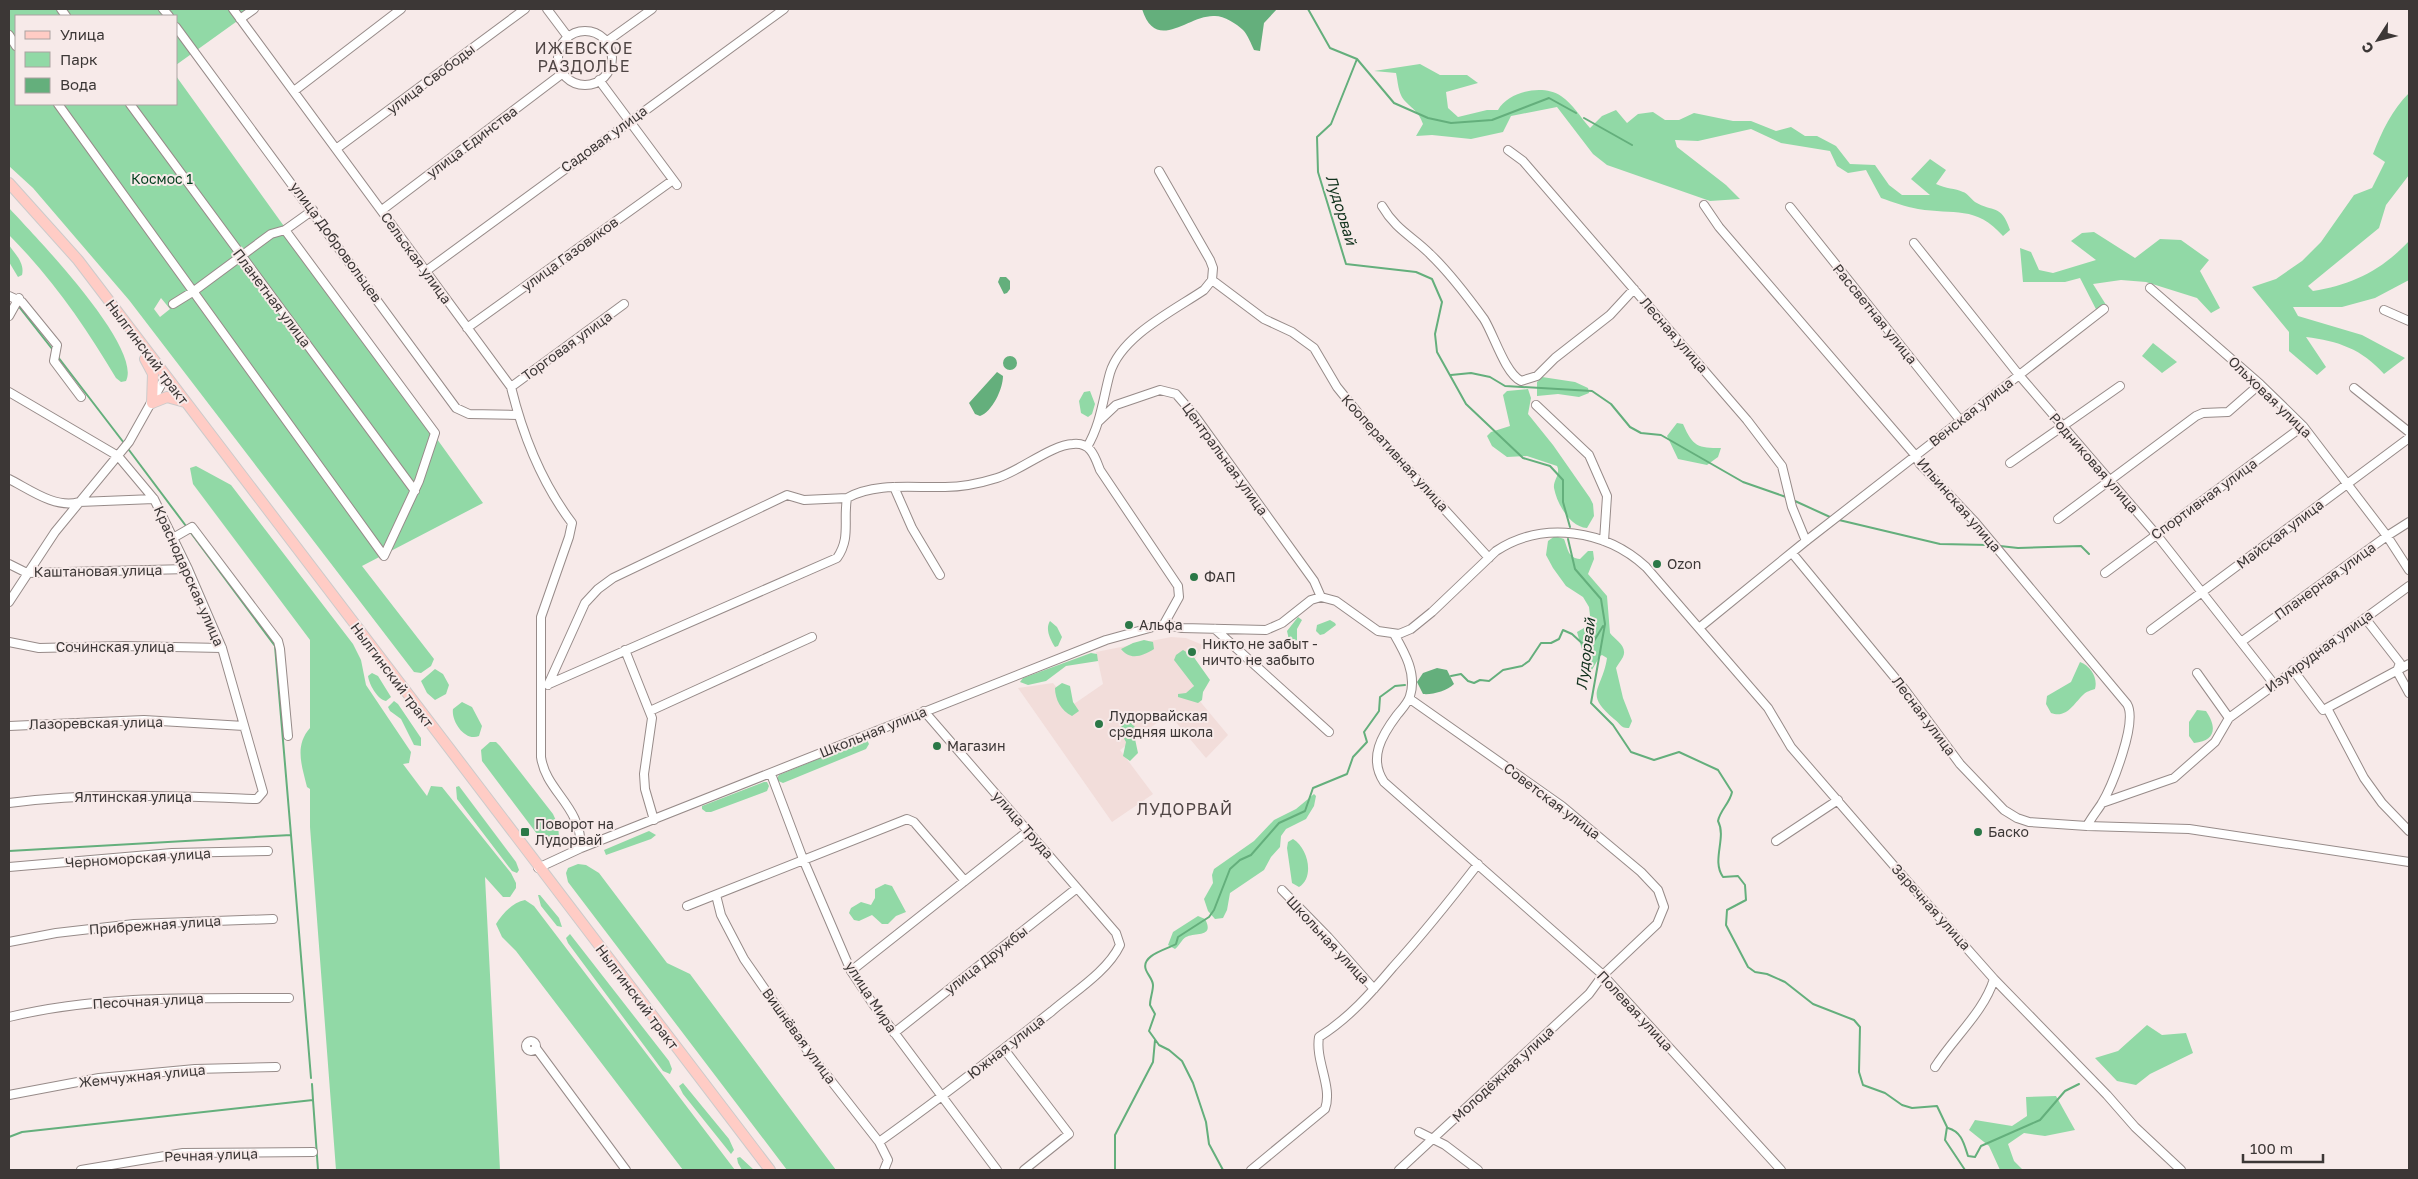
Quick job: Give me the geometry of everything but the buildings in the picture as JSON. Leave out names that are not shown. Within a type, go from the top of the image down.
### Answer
[{"type":"main road","name":"Нылгинский тракт","points":[[9,183],[86,271],[538,868],[770,1170]]},
{"type":"main road","points":[[86,271],[92,287],[151,368],[154,382],[152,403],[167,397],[185,402]]},
{"type":"street","name":"Сельская улица","points":[[233,9],[511,387],[527,444],[561,509],[572,523],[569,537],[541,617],[541,692]]},
{"type":"street","points":[[240,19],[254,9]]},
{"type":"street","points":[[294,91],[401,9]]},
{"type":"street","name":"улица Свободы","points":[[336,149],[525,9]]},
{"type":"street","points":[[547,9],[568,37]]},
{"type":"street","points":[[606,42],[652,9]]},
{"type":"street","name":"Садовая улица","points":[[426,271],[784,9]]},
{"type":"street","name":"улица Добровольцев","points":[[178,30],[456,408],[469,414],[518,415]]},
{"type":"street","points":[[592,32],[606,42],[612,58],[606,74],[599,80],[584,84],[576,83],[563,73],[560,66],[559,50],[568,37],[575,33],[592,32]]},
{"type":"street","name":"улица Единства","points":[[382,210],[563,73]]},
{"type":"street","points":[[599,80],[629,121]]},
{"type":"street","points":[[59,105],[384,556],[415,490],[435,433],[285,230]]},
{"type":"street","name":"Планетная улица","points":[[131,105],[240,256],[415,490]]},
{"type":"street","name":"улица Газовиков","points":[[467,328],[675,182],[629,121]]},
{"type":"street","name":"Лесная улица","points":[[1508,150],[1523,161],[1747,420],[1782,466],[1792,507],[1806,541]]},
{"type":"street","points":[[1087,447],[1099,421],[1110,374],[1121,350],[1204,290],[1212,280],[1213,268],[1210,260],[1159,171]]},
{"type":"street","name":"Ильинская улица","points":[[1704,205],[1762,278],[1945,492],[1975,522],[2130,707],[2130,721],[2117,770],[2102,803],[2087,826]]},
{"type":"street","points":[[1382,206],[1404,235],[1430,254],[1471,301],[1490,329],[1511,372],[1521,381],[1531,380],[1537,376],[1556,358],[1610,315],[1634,289]]},
{"type":"street","name":"Рассветная улица","points":[[1790,208],[1960,420]]},
{"type":"street","points":[[173,304],[194,291],[271,234],[285,230],[312,210]]},
{"type":"street","name":"Родниковая улица","points":[[1914,243],[2019,375],[2108,481],[2156,534],[2274,684]]},
{"type":"street","name":"Кооперативная улица","points":[[1212,280],[1264,319],[1292,332],[1314,348],[1337,387],[1371,429],[1489,558]]},
{"type":"street","name":"Ольховая улица","points":[[2150,288],[2260,384],[2303,426],[2387,536],[2409,570]]},
{"type":"street","points":[[9,296],[19,298],[57,345],[54,361],[81,397]]},
{"type":"street","points":[[9,316],[19,298]]},
{"type":"street","name":"Торговая улица","points":[[511,387],[624,304]]},
{"type":"street","name":"Венская улица","points":[[1699,628],[1915,455],[2104,309]]},
{"type":"street","points":[[2384,310],[2409,321]]},
{"type":"street","points":[[9,602],[27,573],[79,502],[129,442],[166,376]]},
{"type":"street","points":[[2058,519],[2196,416],[2203,413],[2228,412],[2260,384]]},
{"type":"street","points":[[2010,463],[2120,386]]},
{"type":"street","points":[[2354,388],[2409,432]]},
{"type":"street","name":"Центральная улица","points":[[1099,421],[1116,405],[1150,392],[1160,390],[1176,394],[1195,416],[1314,581],[1321,597]]},
{"type":"street","name":"Краснодарская улица","points":[[9,392],[118,456],[154,499],[222,648],[263,792],[257,799]]},
{"type":"street","points":[[1536,406],[1589,456],[1607,496],[1604,541]]},
{"type":"street","name":"Спортивная улица","points":[[2105,573],[2303,426]]},
{"type":"street","name":"Майская улица","points":[[2151,630],[2409,438]]},
{"type":"street","points":[[549,684],[585,603],[598,588],[613,578],[787,496],[804,500],[848,498],[855,493],[894,487],[947,487],[977,483],[1014,472],[1074,443],[1087,447],[1094,453],[1100,470],[1178,586],[1179,596],[1164,624]]},
{"type":"street","points":[[9,478],[59,502],[70,504],[154,499]]},
{"type":"street","points":[[894,487],[912,528],[940,575]]},
{"type":"street","points":[[581,848],[579,825],[542,763],[541,692],[549,684],[837,558],[845,547],[847,533],[844,513],[848,498]]},
{"type":"street","name":"Планерная улица","points":[[2241,642],[2409,522]]},
{"type":"street","points":[[173,538],[192,527],[278,641],[288,736]]},
{"type":"street","name":"Заречная улица","points":[[1489,558],[1507,544],[1526,536],[1564,532],[1604,541],[1635,557],[1768,708],[1791,747],[1994,978],[2107,1094],[2135,1127],[2181,1170]]},
{"type":"street","name":"Лесная улица","points":[[1792,553],[1905,690],[1960,764],[2004,810],[2018,818],[2029,822],[2087,826],[2189,829],[2409,862]]},
{"type":"street","points":[[1215,629],[1261,630],[1272,628],[1282,623],[1306,603],[1321,597],[1336,601],[1378,631],[1394,634],[1405,632],[1418,625],[1489,558]]},
{"type":"street","name":"Каштановая улица","points":[[9,564],[27,573],[188,570]]},
{"type":"street","name":"Изумрудная улица","points":[[2102,803],[2174,778],[2214,742],[2230,718],[2409,586]]},
{"type":"street","points":[[2365,618],[2400,663],[2397,671],[2409,693]]},
{"type":"street","name":"Школьная улица","points":[[538,868],[581,848],[1103,641],[1164,624],[1182,628],[1215,629]]},
{"type":"street","points":[[1215,629],[1329,732]]},
{"type":"street","points":[[1394,634],[1410,666],[1412,690],[1410,699]]},
{"type":"street","points":[[650,711],[812,637]]},
{"type":"street","name":"Сочинская улица","points":[[9,642],[39,648],[124,646],[222,648]]},
{"type":"street","points":[[625,650],[650,711],[652,729],[644,774],[645,789],[654,820]]},
{"type":"street","points":[[2325,709],[2409,664]]},
{"type":"street","points":[[2293,670],[2325,709],[2364,778],[2382,803],[2409,831]]},
{"type":"street","points":[[2197,673],[2230,718]]},
{"type":"street","name":"Полевая улица","points":[[1410,699],[1394,718],[1378,747],[1376,763],[1380,776],[1603,975],[1781,1170]]},
{"type":"street","name":"Советская улица","points":[[1410,699],[1562,806],[1641,872],[1658,890],[1663,902],[1663,911],[1657,924]]},
{"type":"street","name":"улица Труда","points":[[924,711],[1116,933],[1120,942]]},
{"type":"street","name":"Лазоревская улица","points":[[9,726],[144,720],[244,726]]},
{"type":"street","name":"улица Мира","points":[[771,774],[803,859],[851,971],[894,1033],[997,1170]]},
{"type":"street","name":"Ялтинская улица","points":[[9,803],[42,798],[136,794],[257,799]]},
{"type":"street","points":[[1776,841],[1838,800]]},
{"type":"street","points":[[686,906],[907,818],[914,822],[966,881]]},
{"type":"street","points":[[851,971],[1028,831]]},
{"type":"street","name":"Черноморская улица","points":[[9,867],[172,853],[268,851]]},
{"type":"street","points":[[1252,1170],[1325,1109],[1327,1100],[1318,1042],[1319,1037],[1338,1026],[1374,989],[1430,925],[1478,864]]},
{"type":"street","name":"улица Дружбы","points":[[894,1033],[1077,888]]},
{"type":"street","name":"Школьная улица","points":[[1282,890],[1328,937],[1374,989]]},
{"type":"street","name":"Вишнёвая улица","points":[[716,895],[721,915],[744,959],[808,1050],[879,1142],[888,1160],[884,1170]]},
{"type":"street","name":"Прибрежная улица","points":[[9,942],[56,933],[134,924],[273,920]]},
{"type":"street","name":"Молодёжная улица","points":[[1399,1170],[1589,994],[1603,975],[1657,924]]},
{"type":"street","name":"Южная улица","points":[[879,1142],[942,1097],[1004,1049],[1110,960],[1116,953],[1120,942]]},
{"type":"street","points":[[1935,1067],[1949,1045],[1989,995],[1994,978]]},
{"type":"street","name":"Песочная улица","points":[[9,1017],[95,1003],[162,998],[289,998]]},
{"type":"street","points":[[536,1048],[626,1170]]},
{"type":"street","points":[[1004,1049],[1069,1134],[1024,1170]]},
{"type":"street","name":"Жемчужная улица","points":[[9,1095],[99,1078],[195,1069],[276,1067]]},
{"type":"street","points":[[1419,1132],[1433,1138],[1478,1170]]},
{"type":"street","name":"Речная улица","points":[[81,1170],[184,1153],[313,1152]]},
{"type":"shaded area","name":"Лудорвайская средняя школа","points":[[1171,637],[1186,638],[1203,645],[1194,661],[1193,693],[1228,735],[1206,758],[1169,714],[1120,750],[1153,794],[1112,822],[1018,688],[1053,683],[1071,706],[1103,684],[1096,652]]},
{"type":"green space","name":"Космос 1","points":[[9,9],[254,9],[178,64],[178,15],[15,15],[15,105],[178,105],[178,79],[483,503],[362,566],[434,659],[431,666],[421,673],[414,672],[129,300],[33,188],[9,166]],"holes":[[[161,298],[170,309],[160,317],[154,309]]]},
{"type":"green space","points":[[1420,64],[1440,75],[1467,75],[1478,83],[1446,92],[1448,108],[1458,117],[1487,110],[1498,110],[1503,103],[1518,94],[1527,91],[1545,90],[1554,92],[1565,99],[1590,128],[1602,116],[1616,110],[1627,123],[1638,114],[1653,112],[1665,120],[1679,120],[1694,113],[1733,121],[1751,121],[1776,131],[1791,127],[1805,136],[1817,136],[1836,146],[1850,164],[1875,165],[1889,185],[1902,195],[1930,195],[1911,179],[1930,159],[1946,170],[1936,184],[1965,193],[1975,202],[2000,212],[2007,221],[2010,230],[2003,236],[1993,226],[1974,215],[1918,209],[1881,198],[1866,170],[1848,173],[1837,166],[1830,151],[1781,143],[1751,129],[1698,141],[1675,140],[1677,147],[1726,185],[1740,199],[1710,201],[1607,165],[1593,154],[1557,107],[1511,116],[1503,132],[1471,139],[1432,135],[1416,136],[1423,124],[1417,113],[1402,97],[1396,73],[1374,71]]},
{"type":"green space","points":[[2409,93],[2409,175],[2386,205],[2379,228],[2308,286],[2313,291],[2341,285],[2366,275],[2388,260],[2409,241],[2409,280],[2375,298],[2342,307],[2293,307],[2298,316],[2362,335],[2405,358],[2384,374],[2376,365],[2358,352],[2329,341],[2306,337],[2326,367],[2317,375],[2289,351],[2289,332],[2252,287],[2276,279],[2302,261],[2321,242],[2354,195],[2372,188],[2385,162],[2373,154],[2388,121],[2397,106]]},
{"type":"green space","points":[[9,208],[61,265],[103,318],[118,343],[127,365],[126,381],[121,382],[116,378],[54,285],[9,235]]},
{"type":"green space","points":[[2094,232],[2135,258],[2160,239],[2181,240],[2209,260],[2200,271],[2220,308],[2211,313],[2197,298],[2146,282],[2121,280],[2093,284],[2108,308],[2100,317],[2080,278],[2065,282],[2023,282],[2020,248],[2031,252],[2039,270],[2053,273],[2096,260],[2071,241],[2082,233]]},
{"type":"green space","points":[[9,245],[22,267],[22,275],[18,277],[9,262]]},
{"type":"green space","points":[[2153,343],[2177,362],[2162,373],[2142,356]]},
{"type":"green space","points":[[1542,377],[1575,382],[1588,388],[1589,393],[1579,397],[1558,394],[1537,396],[1537,382]]},
{"type":"green space","points":[[1528,389],[1531,398],[1528,414],[1553,445],[1593,504],[1594,516],[1587,528],[1575,524],[1565,514],[1558,501],[1554,488],[1558,472],[1557,466],[1527,456],[1507,457],[1492,446],[1487,436],[1491,432],[1510,426],[1503,395],[1507,391]]},
{"type":"green space","points":[[1090,391],[1095,404],[1092,414],[1088,417],[1081,413],[1079,401],[1084,392]]},
{"type":"green space","points":[[1677,423],[1683,424],[1693,442],[1697,445],[1721,448],[1718,457],[1707,465],[1678,459],[1667,436]]},
{"type":"green space","points":[[196,466],[231,485],[353,644],[361,660],[366,685],[411,752],[409,763],[403,764],[427,796],[431,786],[442,787],[511,873],[516,883],[516,888],[510,897],[503,897],[485,877],[500,1170],[336,1170],[310,827],[310,789],[307,787],[301,756],[302,742],[310,728],[310,640],[193,484],[190,468]]},
{"type":"green space","points":[[1555,536],[1564,539],[1573,557],[1580,559],[1588,551],[1593,551],[1594,559],[1588,574],[1607,596],[1610,633],[1624,650],[1623,657],[1616,668],[1623,698],[1632,721],[1629,728],[1622,727],[1599,703],[1597,697],[1607,658],[1602,655],[1600,656],[1589,675],[1580,670],[1583,653],[1577,632],[1591,624],[1589,607],[1583,597],[1566,586],[1546,555],[1548,541]]},
{"type":"green space","points":[[1298,617],[1302,620],[1297,629],[1297,640],[1292,643],[1289,640],[1287,631]]},
{"type":"green space","points":[[1330,620],[1336,625],[1320,635],[1316,631],[1317,625]]},
{"type":"green space","points":[[1050,621],[1057,627],[1062,637],[1058,646],[1055,647],[1048,631]]},
{"type":"green space","points":[[1144,640],[1153,642],[1154,649],[1145,654],[1132,656],[1121,649],[1133,643]]},
{"type":"green space","points":[[1183,650],[1193,656],[1210,680],[1203,692],[1202,700],[1198,703],[1178,697],[1178,694],[1186,693],[1194,686],[1174,660],[1176,655]]},
{"type":"green space","points":[[1091,653],[1097,654],[1098,661],[1066,666],[1046,681],[1028,685],[1020,682],[1023,678]]},
{"type":"green space","points":[[2080,662],[2093,673],[2095,689],[2085,693],[2066,712],[2062,714],[2051,713],[2046,704],[2047,696],[2071,682]]},
{"type":"green space","points":[[435,669],[443,674],[449,685],[446,694],[435,700],[427,693],[421,681]]},
{"type":"green space","points":[[372,673],[378,676],[391,697],[386,701],[377,694],[370,683],[368,676]]},
{"type":"green space","points":[[1062,683],[1070,686],[1073,702],[1079,711],[1072,716],[1062,708],[1056,696],[1055,688]]},
{"type":"green space","points":[[394,701],[421,738],[421,746],[414,745],[401,719],[390,711],[388,707]]},
{"type":"green space","points":[[462,702],[472,707],[482,726],[479,736],[469,736],[464,733],[454,719],[453,709]]},
{"type":"green space","points":[[2197,710],[2206,711],[2213,728],[2207,739],[2194,743],[2189,736],[2189,722]]},
{"type":"green space","points":[[1130,722],[1136,728],[1135,739],[1138,753],[1130,761],[1123,756],[1126,742],[1119,730],[1124,723]]},
{"type":"green space","points":[[867,740],[869,744],[866,749],[783,783],[776,780],[779,775]]},
{"type":"green space","points":[[490,742],[496,742],[500,746],[553,814],[558,825],[559,837],[550,843],[537,834],[482,761],[481,750]]},
{"type":"green space","points":[[767,782],[769,786],[767,791],[711,812],[706,812],[702,809],[702,806]]},
{"type":"green space","points":[[459,786],[516,862],[519,870],[517,873],[512,871],[457,799],[456,787]]},
{"type":"green space","points":[[1314,794],[1316,796],[1314,806],[1306,819],[1286,829],[1281,836],[1280,847],[1271,857],[1264,870],[1230,893],[1227,910],[1223,918],[1215,919],[1208,911],[1204,899],[1213,883],[1212,875],[1214,869],[1254,841],[1274,820],[1296,809]]},
{"type":"green space","points":[[649,831],[656,835],[651,839],[606,855],[604,850]]},
{"type":"green space","points":[[1293,839],[1303,849],[1308,863],[1307,877],[1299,887],[1292,883],[1287,848],[1288,842]]},
{"type":"green space","points":[[578,864],[586,865],[599,873],[667,963],[690,974],[836,1170],[787,1170],[568,882],[566,873],[568,868]]},
{"type":"green space","points":[[885,884],[892,886],[906,912],[896,916],[888,924],[882,924],[872,915],[859,921],[854,920],[849,913],[851,908],[861,902],[871,905],[875,898],[875,889]]},
{"type":"green space","points":[[538,895],[559,918],[562,927],[557,926],[541,906]]},
{"type":"green space","points":[[525,900],[534,906],[735,1170],[683,1170],[516,951],[502,937],[496,924],[508,909],[516,903]]},
{"type":"green space","points":[[1198,916],[1205,919],[1208,929],[1206,932],[1186,937],[1175,949],[1168,945],[1173,932]]},
{"type":"green space","points":[[570,934],[669,1061],[672,1069],[670,1074],[663,1071],[568,943],[566,938]]},
{"type":"green space","points":[[2147,1025],[2162,1035],[2186,1033],[2193,1053],[2150,1074],[2136,1085],[2117,1081],[2095,1058],[2118,1051]]},
{"type":"green space","points":[[683,1083],[729,1139],[734,1150],[731,1154],[683,1094],[679,1086]]},
{"type":"green space","points":[[2056,1096],[2075,1130],[2045,1136],[2024,1133],[2008,1144],[2014,1161],[2023,1170],[2000,1170],[1989,1146],[1969,1130],[1975,1120],[2012,1126],[2027,1116],[2026,1097]]},
{"type":"green space","points":[[740,1157],[754,1170],[742,1170],[737,1158]]},
{"type":"water","points":[[1142,9],[1277,9],[1264,23],[1260,51],[1254,50],[1246,34],[1240,28],[1222,17],[1205,17],[1174,29],[1164,30],[1156,29],[1148,22]]},
{"type":"water","points":[[1000,277],[1006,277],[1010,281],[1010,289],[1004,294],[998,282]]},
{"type":"water","points":[[1007,356],[1013,356],[1017,363],[1013,370],[1007,370],[1003,366],[1003,360]]},
{"type":"water","points":[[997,372],[1003,376],[1003,381],[993,405],[980,416],[975,414],[969,403]]},
{"type":"water","points":[[1437,668],[1447,670],[1454,684],[1439,692],[1423,694],[1417,682],[1423,673]]},
{"type":"waterway","name":"Лудорвай","points":[[1308,9],[1330,48],[1357,59],[1331,124],[1317,137],[1318,172],[1346,264],[1416,272],[1432,279],[1442,302],[1435,334],[1437,352],[1466,404],[1523,458],[1550,466],[1563,480],[1563,502],[1570,527]]},
{"type":"waterway","points":[[1357,59],[1394,103],[1428,118],[1451,123],[1492,120],[1549,98],[1576,113]]},
{"type":"waterway","points":[[1584,118],[1632,145]]},
{"type":"waterway","points":[[20,308],[53,350]]},
{"type":"waterway","points":[[58,357],[124,443]]},
{"type":"waterway","points":[[1451,375],[1471,373],[1490,377],[1505,386],[1592,391],[1611,404],[1630,427],[1641,433],[1661,435],[1743,482],[1786,497]]},
{"type":"waterway","points":[[129,450],[186,526]]},
{"type":"waterway","points":[[1795,501],[1830,517]]},
{"type":"waterway","points":[[1839,520],[1940,544],[1989,545]]},
{"type":"waterway","points":[[191,533],[275,646],[291,835]]},
{"type":"waterway","name":"Лудорвай","points":[[1568,539],[1575,569],[1601,599],[1605,624],[1591,703],[1613,725],[1631,752],[1654,760],[1679,752],[1718,770],[1732,792],[1718,821],[1721,835],[1718,863],[1723,877],[1738,876],[1745,885],[1746,900],[1727,910],[1726,925],[1748,967],[1755,972],[1767,974],[1785,982],[1813,1004],[1854,1020],[1860,1027],[1859,1072],[1863,1085],[1885,1093],[1902,1105],[1912,1108],[1937,1106],[1947,1127],[1945,1140],[1965,1170]]},
{"type":"waterway","points":[[2000,546],[2018,548],[2081,546],[2089,554]]},
{"type":"waterway","points":[[1451,676],[1461,674],[1468,681],[1474,683],[1480,680],[1489,681],[1503,670],[1522,666],[1529,661],[1541,643],[1551,643],[1559,639],[1563,630],[1572,634],[1584,645],[1591,646],[1603,626]]},
{"type":"waterway","points":[[1223,1170],[1209,1144],[1206,1122],[1193,1083],[1182,1061],[1169,1050],[1159,1045],[1149,1031],[1155,1014],[1150,1005],[1153,983],[1145,965],[1151,956],[1176,944],[1178,937],[1209,917],[1214,910],[1230,869],[1240,860],[1251,855],[1279,823],[1305,811],[1313,788],[1347,774],[1353,757],[1367,742],[1364,732],[1379,711],[1380,697],[1395,686],[1405,685]]},
{"type":"waterway","points":[[9,851],[291,835],[311,1078]]},
{"type":"waterway","points":[[1115,1170],[1115,1135],[1153,1062],[1155,1040]]},
{"type":"waterway","points":[[312,1084],[313,1100]]},
{"type":"waterway","points":[[1948,1128],[1959,1135],[1968,1156],[1975,1157],[1981,1146],[2040,1120],[2065,1091],[2079,1084]]},
{"type":"waterway","points":[[9,1137],[22,1132],[313,1100],[318,1170]]},
{"type":"place","name":"Ozon","points":[[1657,564]]},
{"type":"place","name":"ФАП","points":[[1194,577]]},
{"type":"place","name":"Альфа","points":[[1129,625]]},
{"type":"place","name":"Никто не забыт - ничто не забыто","points":[[1192,652]]},
{"type":"place","name":"Лудорвайская средняя школа","points":[[1099,724]]},
{"type":"place","name":"Магазин","points":[[937,746]]},
{"type":"place","name":"Поворот на Лудорвай","points":[[525,832]]},
{"type":"place","name":"Баско","points":[[1978,832]]},
{"type":"district","name":"ИЖЕВСКОЕ РАЗДОЛЬЕ","points":[[584,57]]},
{"type":"district","name":"ЛУДОРВАЙ","points":[[1185,809]]}]
